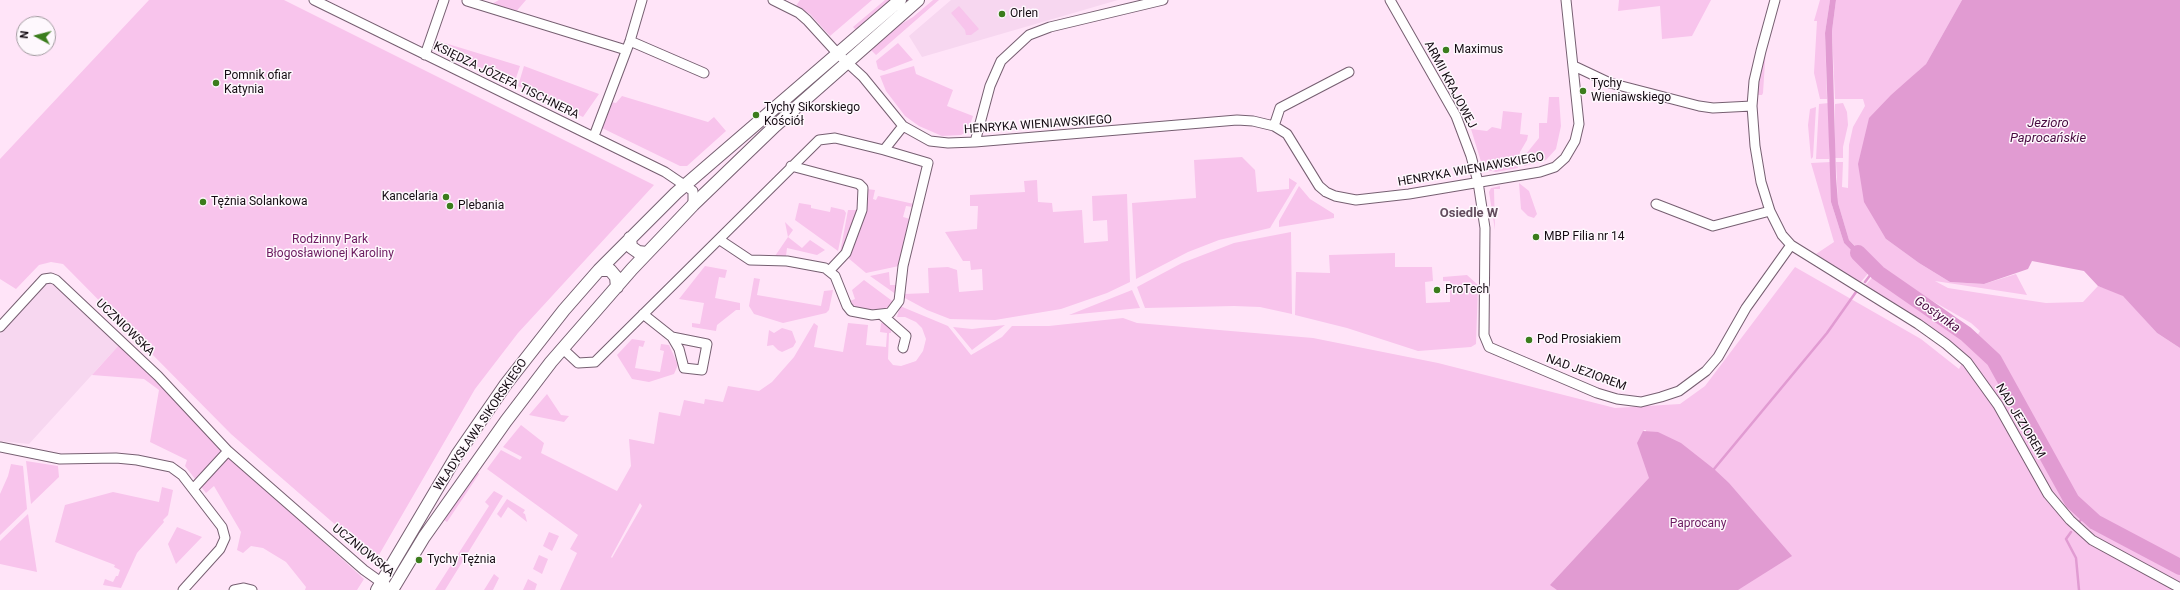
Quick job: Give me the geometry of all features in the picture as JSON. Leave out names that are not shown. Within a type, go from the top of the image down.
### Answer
[{"type":"street","name":"KSIĘDZA JÓZEFA TISCHNERA","points":[[314,0],[594,136],[665,172],[686,185]]},
{"type":"street","points":[[425,55],[444,0]]},
{"type":"street","points":[[594,136],[628,46],[642,0]]},
{"type":"street","name":"HENRYKA WIENIAWSKIEGO","points":[[773,0],[799,12],[863,77],[903,126],[930,141],[948,143],[975,142],[1237,120],[1253,121],[1274,126],[1287,134],[1320,186],[1335,196],[1356,200],[1382,198],[1540,172],[1555,167],[1566,158],[1575,141],[1579,124],[1566,0]]},
{"type":"street","name":"WŁADYSŁAWA SIKORSKIEGO","points":[[392,590],[424,537],[506,421],[562,349],[647,253],[693,205],[775,126],[900,0]]},
{"type":"street","name":"WŁADYSŁAWA SIKORSKIEGO","points":[[379,586],[457,455],[502,390],[564,310],[600,270],[630,238],[686,185],[843,58],[918,0]]},
{"type":"street","points":[[975,142],[990,86],[1001,61],[1030,35],[1050,28],[1163,0]]},
{"type":"street","name":"ARMII KRAJOWEJ","points":[[1390,0],[1456,116],[1471,156],[1478,182],[1485,228],[1484,335],[1489,347],[1493,350]]},
{"type":"street","name":"NAD JEZIOREM","points":[[1775,0],[1754,82],[1752,106],[1755,146],[1761,182],[1770,211],[1782,235],[1791,245],[1918,324],[1946,344],[1967,362],[1998,405],[2048,494],[2070,520],[2092,540],[2180,588]]},
{"type":"street","points":[[467,2],[628,46],[704,73]]},
{"type":"street","points":[[1574,66],[1610,83],[1692,104],[1713,108],[1752,106]]},
{"type":"street","points":[[1274,126],[1280,108],[1349,72]]},
{"type":"street","points":[[884,150],[903,126]]},
{"type":"street","points":[[562,349],[578,363],[595,362],[720,240],[791,166],[819,140],[835,138],[928,162],[903,266],[899,301],[890,313],[882,315],[859,313],[849,309],[836,278],[830,270],[823,267],[787,261],[750,260],[720,240]]},
{"type":"street","points":[[791,166],[859,184],[863,188],[862,210],[846,252],[830,270]]},
{"type":"street","points":[[686,185],[693,191],[693,205]]},
{"type":"street","points":[[1656,204],[1713,226],[1770,211]]},
{"type":"street","points":[[630,238],[631,247],[638,252],[647,253]]},
{"type":"street","name":"NAD JEZIOREM","points":[[1493,350],[1597,393],[1618,399],[1641,402],[1661,398],[1679,391],[1706,371],[1718,357],[1746,308],[1791,245]]},
{"type":"street","points":[[600,270],[610,270],[616,277],[617,287]]},
{"type":"street","name":"UCZNIOWSKA","points":[[0,327],[44,279],[51,278],[56,280],[158,376],[228,451],[364,570],[379,586],[392,590]]},
{"type":"street","points":[[644,314],[672,337]]},
{"type":"street","points":[[882,315],[906,336],[902,348]]},
{"type":"street","points":[[0,447],[60,459],[116,458],[164,464],[182,475],[222,527],[225,538],[220,549],[184,590]]},
{"type":"street","points":[[193,489],[228,451]]},
{"type":"street","points":[[234,590],[244,588],[252,590]]},
{"type":"shaded area","points":[[951,0],[1118,0],[922,57],[909,36]]},
{"type":"shaded area","points":[[53,283],[120,344],[29,444],[0,441],[0,334],[45,284]]},
{"type":"green space","name":"Rodzinny Park Błogosławionej Karoliny","points":[[149,0],[284,0],[654,185],[518,333],[475,389],[376,560],[231,434],[63,264],[51,262],[39,265],[16,289],[0,279],[0,159]]},
{"type":"green space","points":[[499,0],[526,0],[514,14],[488,6]]},
{"type":"green space","points":[[800,0],[872,0],[830,36],[810,14],[796,6]]},
{"type":"green space","points":[[885,0],[893,0],[857,31],[853,27]]},
{"type":"green space","points":[[933,0],[939,0],[876,55],[870,49],[888,32],[913,17]]},
{"type":"green space","points":[[1619,0],[1711,0],[1692,36],[1662,39],[1660,6],[1618,11]]},
{"type":"green space","points":[[1820,0],[1830,0],[1825,33],[1827,99],[1820,99],[1814,73],[1817,21],[1814,21]]},
{"type":"green space","points":[[1836,0],[1962,0],[1926,64],[1914,75],[1886,239],[1919,263],[1950,282],[1984,284],[2016,274],[2027,295],[1935,281],[1948,288],[2046,303],[2083,302],[2098,286],[2104,288],[2114,276],[2133,306],[2157,333],[2180,348],[2180,590],[560,590],[577,553],[570,549],[578,535],[487,469],[501,450],[520,460],[522,457],[503,447],[521,425],[544,443],[541,453],[617,491],[631,466],[629,439],[654,444],[659,412],[680,416],[684,400],[704,404],[705,399],[723,402],[728,386],[759,391],[772,382],[794,357],[814,323],[818,326],[814,347],[843,352],[848,323],[868,325],[866,345],[886,347],[887,333],[880,332],[881,323],[892,324],[891,333],[889,333],[888,359],[893,365],[901,366],[916,361],[923,351],[926,339],[922,328],[916,322],[905,317],[897,317],[900,306],[948,326],[971,355],[1002,337],[1012,326],[1049,326],[1123,318],[1137,323],[1313,338],[1438,363],[1615,408],[1680,404],[1705,386],[1795,267],[1921,339],[1959,369],[1966,355],[1919,319],[1865,286],[1875,274],[1881,282],[1972,344],[1980,331],[1971,323],[1882,272],[1849,240],[1838,203],[1836,162],[1843,162],[1842,187],[1848,188],[1849,145],[1853,127],[1865,106],[1863,99],[1835,99],[1832,31]],"holes":[[[1644,430],[1646,430],[1647,466],[1638,442]],[[640,503],[642,506],[612,558],[611,557]]]},
{"type":"green space","points":[[959,6],[979,29],[971,35],[966,35],[965,30],[951,13]]},
{"type":"green space","points":[[435,40],[520,66],[514,84],[433,45]]},
{"type":"green space","points":[[898,43],[913,60],[884,71],[878,69],[876,61]]},
{"type":"green space","points":[[1766,47],[1763,93],[1762,95],[1756,95],[1759,76]]},
{"type":"green space","points":[[524,66],[599,94],[583,117],[518,86]]},
{"type":"green space","points":[[914,66],[916,74],[953,90],[947,106],[973,116],[968,131],[961,135],[942,136],[919,126],[905,116],[886,91],[880,76]]},
{"type":"green space","points":[[622,96],[708,122],[714,117],[726,131],[687,166],[680,166],[602,128],[611,102],[616,103]]},
{"type":"green space","points":[[1549,97],[1559,97],[1561,126],[1556,149],[1546,160],[1524,166],[1526,154],[1539,138],[1539,123],[1547,123]]},
{"type":"green space","points":[[1829,103],[1829,159],[1816,159],[1819,104]]},
{"type":"green space","points":[[1843,103],[1847,112],[1848,125],[1843,147],[1843,158],[1835,158],[1835,104]]},
{"type":"green space","points":[[1816,107],[1813,157],[1811,159],[1808,125],[1810,109]]},
{"type":"green space","points":[[1503,111],[1522,113],[1520,134],[1528,135],[1527,140],[1520,152],[1518,168],[1496,172],[1487,170],[1482,165],[1471,129],[1487,131],[1492,127],[1501,129]]},
{"type":"green space","points":[[1242,157],[1255,170],[1257,192],[1289,189],[1289,178],[1297,183],[1270,228],[1219,240],[1188,252],[1136,279],[1132,203],[1196,198],[1194,160]]},
{"type":"green space","points":[[1831,162],[1831,202],[1844,243],[1871,270],[1860,283],[1816,254],[1834,242],[1811,163]]},
{"type":"green space","points":[[1037,180],[1038,202],[1052,203],[1053,212],[1082,210],[1084,243],[1108,241],[1107,220],[1093,221],[1092,196],[1127,194],[1130,282],[1107,293],[1061,309],[995,320],[950,319],[927,310],[903,297],[904,294],[929,293],[928,268],[948,267],[957,270],[959,292],[983,290],[982,269],[971,270],[970,261],[963,261],[945,232],[977,229],[978,206],[970,206],[970,195],[1025,192],[1024,181]]},
{"type":"green space","points":[[1519,183],[1529,191],[1537,214],[1534,218],[1528,216],[1521,209]]},
{"type":"green space","points":[[1299,186],[1310,199],[1334,214],[1334,218],[1279,227],[1279,221]]},
{"type":"green space","points":[[1500,186],[1500,189],[1494,189],[1495,230],[1489,192],[1491,188]]},
{"type":"green space","points":[[867,189],[875,190],[873,199],[876,200],[878,196],[914,204],[913,207],[906,206],[903,217],[910,219],[899,266],[866,273],[847,257],[868,200]]},
{"type":"green space","points":[[799,203],[811,205],[811,208],[830,212],[831,207],[844,210],[846,213],[838,251],[795,220]]},
{"type":"green space","points":[[848,210],[858,210],[842,252],[840,253]]},
{"type":"green space","points":[[785,222],[793,230],[788,237]]},
{"type":"green space","points":[[1291,232],[1292,314],[1260,307],[1234,306],[1145,308],[1137,287],[1182,263],[1234,243]]},
{"type":"green space","points":[[788,237],[802,248],[810,240],[825,250],[817,255],[787,248],[786,256],[775,256]]},
{"type":"green space","points":[[1395,253],[1395,267],[1432,267],[1433,281],[1425,282],[1426,303],[1450,302],[1450,281],[1443,281],[1443,277],[1467,275],[1478,285],[1476,344],[1471,347],[1418,351],[1347,328],[1295,315],[1296,272],[1330,273],[1329,255]]},
{"type":"green space","points":[[705,266],[727,270],[725,278],[719,277],[715,298],[740,303],[740,310],[736,310],[717,325],[716,331],[692,327],[692,323],[700,324],[704,303],[679,299]]},
{"type":"green space","points":[[889,272],[890,285],[899,285],[897,295],[870,276]]},
{"type":"green space","points":[[754,278],[760,279],[757,295],[821,306],[824,291],[833,290],[829,310],[826,313],[783,323],[754,314],[749,306]]},
{"type":"green space","points":[[864,280],[895,303],[887,308],[874,310],[860,309],[852,305],[850,301],[855,299],[852,290]]},
{"type":"green space","points":[[1132,290],[1140,308],[1069,315]]},
{"type":"green space","points":[[1005,325],[972,350],[953,327],[972,329]]},
{"type":"green space","points":[[782,328],[792,331],[796,342],[793,347],[782,352],[773,345],[767,346],[769,330],[774,333]]},
{"type":"green space","points":[[632,339],[645,341],[643,347],[639,346],[635,368],[660,372],[664,351],[660,350],[661,344],[669,345],[678,365],[674,374],[649,382],[632,379],[617,355]]},
{"type":"green space","points":[[120,344],[218,446],[364,579],[357,590],[305,590],[306,587],[286,562],[263,548],[251,546],[243,553],[237,550],[241,532],[214,486],[206,493],[185,466],[187,460],[150,442],[159,390],[144,379],[92,375]]},
{"type":"green space","points":[[547,394],[561,415],[569,416],[564,422],[529,415]]},
{"type":"green space","points":[[26,461],[58,466],[59,477],[31,504]]},
{"type":"green space","points":[[11,464],[23,466],[27,509],[0,535],[0,494],[8,476]]},
{"type":"green space","points":[[477,471],[479,474],[447,522],[444,520],[437,530]]},
{"type":"green space","points":[[162,487],[173,490],[168,515],[163,520],[164,522],[137,553],[121,588],[103,585],[105,579],[113,582],[116,576],[118,576],[120,570],[114,567],[115,565],[55,542],[65,505],[113,492],[159,502]]},
{"type":"green space","points":[[494,491],[503,496],[445,590],[435,590],[489,506],[485,502]]},
{"type":"green space","points":[[507,499],[525,510],[523,513],[525,514],[527,522],[508,507],[501,518],[497,514]]},
{"type":"green space","points":[[28,514],[37,572],[0,564],[0,541]]},
{"type":"green space","points":[[177,527],[202,537],[176,564],[168,544]]},
{"type":"green space","points":[[549,532],[559,536],[552,551],[543,546]]},
{"type":"green space","points":[[539,555],[548,559],[542,574],[533,569]]},
{"type":"green space","points":[[494,574],[499,578],[493,590],[484,590]]},
{"type":"green space","points":[[528,579],[537,584],[535,590],[523,590]]},
{"type":"water","points":[[1830,0],[1836,0],[1832,31],[1838,203],[1849,240],[1875,267],[1871,270],[1844,243],[1831,202],[1825,33]]},
{"type":"water","name":"Jezioro Paprocańskie","points":[[1962,0],[2180,0],[2180,348],[2157,333],[2123,296],[2098,286],[2084,271],[2032,261],[2028,269],[1984,284],[1950,282],[1919,263],[1886,239],[1864,202],[1858,164],[1869,118],[1891,95],[1926,64]]},
{"type":"water","name":"Paprocany","points":[[1643,431],[1658,432],[1681,443],[1714,469],[1729,483],[1792,556],[1738,590],[1557,590],[1550,585],[1649,478],[1637,443]]},
{"type":"waterway","name":"Gostynka","points":[[1858,253],[1878,273],[1966,334],[1994,360],[2072,501],[2095,522],[2180,567]]},
{"type":"waterway","points":[[1865,282],[1874,270]]},
{"type":"waterway","points":[[1714,469],[1827,333],[1856,292]]},
{"type":"waterway","points":[[2079,522],[2086,514]]},
{"type":"waterway","points":[[2071,532],[2066,539],[2076,558],[2079,590]]},
{"type":"place","name":"Orlen","points":[[1002,14]]},
{"type":"place","name":"Maximus","points":[[1446,50]]},
{"type":"place","name":"Pomnik ofiar Katynia","points":[[216,83]]},
{"type":"place","name":"Tychy Wieniawskiego","points":[[1583,91]]},
{"type":"place","name":"Tychy Sikorskiego Kościół","points":[[756,115]]},
{"type":"place","name":"Kancelaria","points":[[446,197]]},
{"type":"place","name":"Tężnia Solankowa","points":[[203,202]]},
{"type":"place","name":"Plebania","points":[[450,206]]},
{"type":"place","name":"MBP Filia nr 14","points":[[1536,237]]},
{"type":"place","name":"ProTech","points":[[1437,290]]},
{"type":"place","name":"Pod Prosiakiem","points":[[1529,340]]},
{"type":"place","name":"Tychy Tężnia","points":[[419,560]]},
{"type":"district","name":"Osiedle W","points":[[1469,214]]}]
